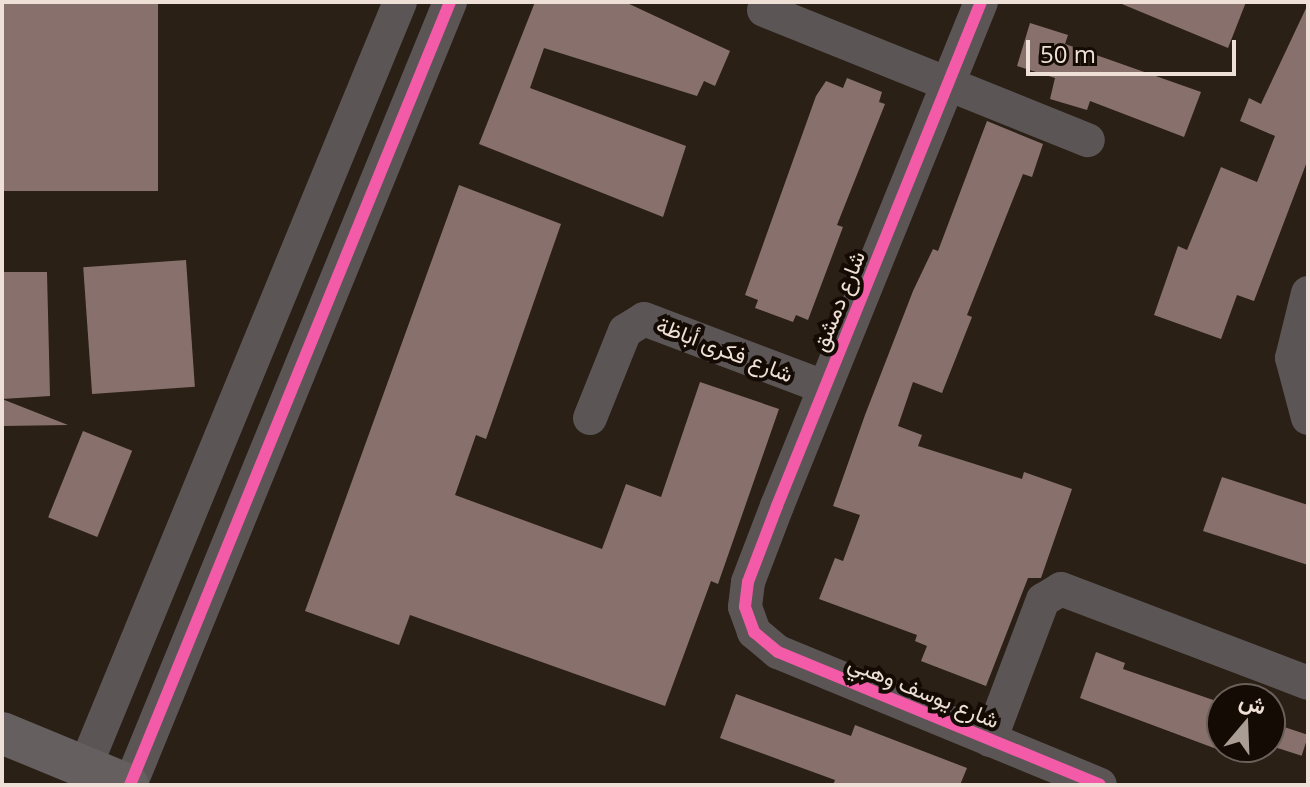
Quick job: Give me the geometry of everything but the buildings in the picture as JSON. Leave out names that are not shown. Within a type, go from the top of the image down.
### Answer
[{"type":"main road","points":[[2,733],[129,785]]},
{"type":"street","points":[[85,767],[400,2]]},
{"type":"street","points":[[129,785],[450,2]]},
{"type":"street","name":"شارع دمشق","points":[[747,618],[748,582],[981,2]]},
{"type":"street","points":[[764,10],[1088,140]]},
{"type":"street","points":[[1308,293],[1292,358],[1308,418]]},
{"type":"street","name":"شارع فكرى أباظة","points":[[590,418],[625,331],[644,319],[824,387]]},
{"type":"street","points":[[259,345],[302,364]]},
{"type":"street","points":[[215,451],[259,467]]},
{"type":"street","points":[[990,740],[1043,600],[1061,589],[1308,683]]},
{"type":"street","name":"شارع يوسف وهبي","points":[[747,618],[754,632],[778,652],[1100,785]]},
{"type":"cycle path","points":[[130,785],[450,2]]},
{"type":"cycle path","points":[[981,2],[777,506],[748,582],[745,607],[754,632],[778,652],[1100,785]]}]
